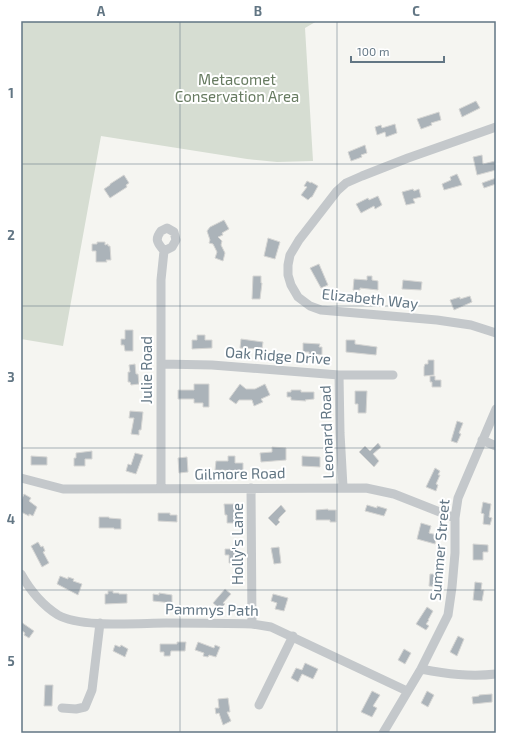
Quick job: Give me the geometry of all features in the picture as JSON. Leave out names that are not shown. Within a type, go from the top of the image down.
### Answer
[{"type":"street","name":"Elizabeth Way","points":[[496,128],[408,158],[346,183],[337,191],[290,255],[288,275],[291,285],[298,297],[310,306],[322,310],[437,320],[471,325],[496,333]]},
{"type":"street","name":"Julie Road","points":[[161,489],[161,280],[164,251]]},
{"type":"street","name":"Oak Ridge Drive","points":[[161,364],[212,365],[339,375],[393,376]]},
{"type":"street","name":"Leonard Road","points":[[339,375],[343,487]]},
{"type":"street","name":"Summer Street","points":[[383,733],[421,669],[448,615],[453,580],[455,518],[458,498],[496,408]]},
{"type":"street","points":[[482,440],[496,446]]},
{"type":"street","name":"Gilmore Road","points":[[21,478],[63,489],[366,488],[394,494],[455,518]]},
{"type":"street","name":"Holly's Lane","points":[[251,488],[252,624]]},
{"type":"street","name":"Pammys Path","points":[[21,574],[40,601],[58,615],[68,619],[100,623],[252,624],[271,627],[293,636],[407,691]]},
{"type":"street","points":[[62,708],[76,709],[85,707],[92,690],[100,623]]},
{"type":"street","points":[[259,705],[293,636]]},
{"type":"street","points":[[421,669],[460,675],[481,676],[496,674]]},
{"type":"green space","name":"Metacomet Conservation Area","points":[[21,21],[317,21],[305,28],[313,161],[277,162],[247,159],[101,136],[63,346],[21,339]]},
{"type":"building","points":[[476,101],[480,108],[462,117],[459,109]]},
{"type":"building","points":[[439,112],[441,120],[431,123],[432,125],[421,129],[417,119]]},
{"type":"building","points":[[395,124],[397,133],[386,137],[385,132],[377,135],[375,127],[381,125],[382,128]]},
{"type":"building","points":[[365,145],[367,153],[361,155],[362,157],[351,161],[348,152]]},
{"type":"building","points":[[482,155],[483,164],[495,161],[496,170],[477,175],[473,157]]},
{"type":"building","points":[[457,174],[462,185],[444,190],[442,184],[451,180],[450,177]]},
{"type":"building","points":[[124,175],[129,183],[126,185],[127,187],[110,198],[104,189]]},
{"type":"building","points":[[496,178],[496,184],[484,188],[482,183]]},
{"type":"building","points":[[307,181],[318,186],[312,197],[308,200],[301,195],[307,187],[304,186]]},
{"type":"building","points":[[413,189],[414,191],[419,189],[421,197],[413,199],[415,203],[406,205],[402,192]]},
{"type":"building","points":[[378,196],[382,205],[375,209],[374,206],[361,213],[356,204],[368,198],[369,200]]},
{"type":"building","points":[[224,220],[229,229],[222,233],[223,235],[218,237],[222,241],[221,245],[225,253],[223,261],[215,258],[217,252],[213,244],[209,243],[210,240],[207,231],[210,227]]},
{"type":"building","points":[[268,238],[280,242],[275,259],[264,256]]},
{"type":"building","points":[[97,242],[105,242],[105,245],[108,244],[108,246],[110,246],[111,260],[106,260],[107,262],[96,262],[96,251],[92,251],[92,244],[97,244]]},
{"type":"building","points":[[319,264],[328,285],[321,288],[310,268]]},
{"type":"building","points":[[253,276],[261,276],[262,283],[260,299],[252,299]]},
{"type":"building","points":[[367,276],[372,276],[372,280],[378,281],[378,290],[360,288],[360,290],[353,290],[354,279],[367,280]]},
{"type":"building","points":[[403,280],[422,282],[421,290],[402,289]]},
{"type":"building","points":[[470,296],[472,302],[454,310],[450,300]]},
{"type":"building","points":[[125,330],[133,330],[133,351],[125,351],[124,345],[121,345],[121,339],[125,339]]},
{"type":"building","points":[[197,335],[205,335],[205,340],[212,340],[212,348],[192,349],[192,340],[197,340]]},
{"type":"building","points":[[241,339],[263,342],[262,349],[240,348]]},
{"type":"building","points":[[346,340],[355,340],[355,344],[377,347],[376,355],[346,352]]},
{"type":"building","points":[[303,343],[320,344],[319,347],[322,347],[322,355],[303,352]]},
{"type":"building","points":[[428,360],[434,360],[434,375],[424,376],[424,367],[425,364],[428,364]]},
{"type":"building","points":[[135,364],[139,384],[131,385],[130,382],[128,382],[128,372],[130,372],[129,365]]},
{"type":"building","points":[[430,376],[435,376],[435,380],[441,380],[441,387],[432,387]]},
{"type":"building","points":[[194,384],[209,384],[209,407],[203,407],[203,403],[194,403],[194,399],[178,399],[178,390],[194,390]]},
{"type":"building","points":[[240,384],[246,389],[255,389],[265,384],[270,395],[261,399],[263,402],[254,406],[252,400],[239,400],[236,404],[229,399]]},
{"type":"building","points":[[291,390],[314,392],[314,399],[305,400],[306,401],[291,400],[291,397],[287,397],[287,392],[291,392]]},
{"type":"building","points":[[355,391],[367,391],[366,413],[358,413],[358,404],[355,404]]},
{"type":"building","points":[[130,411],[143,412],[139,435],[131,434],[134,418],[129,418]]},
{"type":"building","points":[[457,421],[463,423],[459,433],[461,434],[457,443],[451,441]]},
{"type":"building","points":[[378,443],[381,447],[373,454],[379,461],[374,467],[359,452],[365,446],[370,451]]},
{"type":"building","points":[[272,447],[286,448],[286,460],[261,462],[260,453],[272,452]]},
{"type":"building","points":[[92,451],[92,459],[85,459],[85,466],[74,466],[74,458],[76,458],[76,453]]},
{"type":"building","points":[[135,453],[143,455],[136,474],[126,471],[128,464],[131,465]]},
{"type":"building","points":[[31,456],[47,457],[47,465],[31,465]]},
{"type":"building","points":[[228,456],[235,456],[235,463],[243,463],[243,471],[215,470],[216,461],[228,461]]},
{"type":"building","points":[[302,456],[320,457],[320,467],[302,466]]},
{"type":"building","points":[[187,457],[188,472],[179,473],[178,458]]},
{"type":"building","points":[[435,468],[440,471],[436,484],[438,485],[436,491],[426,487]]},
{"type":"building","points":[[24,494],[31,498],[29,501],[37,507],[33,516],[29,514],[29,516],[21,512],[21,501]]},
{"type":"building","points":[[483,502],[491,504],[489,517],[492,518],[490,525],[483,524],[484,514],[481,513]]},
{"type":"building","points":[[224,504],[234,504],[236,523],[227,523],[227,515],[225,515]]},
{"type":"building","points":[[281,505],[286,511],[278,520],[280,522],[276,526],[268,518]]},
{"type":"building","points":[[367,505],[387,509],[384,516],[365,511]]},
{"type":"building","points":[[316,510],[336,510],[336,522],[330,522],[330,520],[316,520]]},
{"type":"building","points":[[158,513],[170,513],[170,515],[177,515],[177,522],[158,521]]},
{"type":"building","points":[[99,517],[121,519],[121,529],[99,528]]},
{"type":"building","points":[[421,523],[431,526],[429,533],[437,535],[435,544],[417,539]]},
{"type":"building","points":[[38,542],[41,547],[43,546],[45,551],[43,552],[49,563],[42,567],[31,546]]},
{"type":"building","points":[[473,544],[488,545],[488,552],[483,552],[483,560],[473,560]]},
{"type":"building","points":[[279,547],[281,563],[274,564],[271,548]]},
{"type":"building","points":[[225,549],[237,549],[237,563],[229,563],[229,555],[225,555]]},
{"type":"building","points":[[430,574],[436,574],[436,576],[439,576],[438,587],[429,586]]},
{"type":"building","points":[[60,576],[68,579],[68,577],[74,579],[73,581],[82,584],[78,595],[57,584]]},
{"type":"building","points":[[475,582],[482,583],[481,590],[484,590],[482,601],[473,600]]},
{"type":"building","points":[[225,589],[231,594],[220,609],[213,603]]},
{"type":"building","points":[[108,591],[113,591],[113,593],[119,594],[127,594],[127,603],[105,604],[105,594],[108,594]]},
{"type":"building","points":[[159,593],[172,595],[172,603],[153,601],[153,594],[159,595]]},
{"type":"building","points":[[273,594],[288,598],[284,611],[275,609],[277,603],[271,601]]},
{"type":"building","points":[[427,607],[433,611],[426,624],[429,626],[426,630],[416,624]]},
{"type":"building","points":[[21,622],[34,631],[29,638],[24,635],[25,633],[21,630]]},
{"type":"building","points":[[458,636],[464,639],[457,656],[450,652]]},
{"type":"building","points":[[177,642],[186,642],[185,651],[171,651],[170,656],[164,656],[164,652],[160,652],[160,644],[177,644]]},
{"type":"building","points":[[198,642],[214,648],[215,645],[220,647],[216,657],[209,655],[208,657],[203,656],[204,653],[195,650]]},
{"type":"building","points":[[115,645],[120,647],[121,645],[128,649],[125,657],[113,651]]},
{"type":"building","points":[[404,649],[411,653],[405,664],[398,660]]},
{"type":"building","points":[[305,663],[318,669],[313,679],[302,674],[298,682],[291,678],[296,668],[302,670]]},
{"type":"building","points":[[45,685],[53,685],[52,706],[44,706]]},
{"type":"building","points":[[372,691],[380,695],[373,706],[377,708],[372,717],[361,712]]},
{"type":"building","points":[[427,691],[434,695],[428,707],[421,703]]},
{"type":"building","points":[[492,694],[492,702],[473,704],[472,697]]},
{"type":"building","points":[[228,698],[230,712],[227,712],[231,721],[223,725],[219,713],[216,714],[215,708],[219,708],[218,699]]}]
